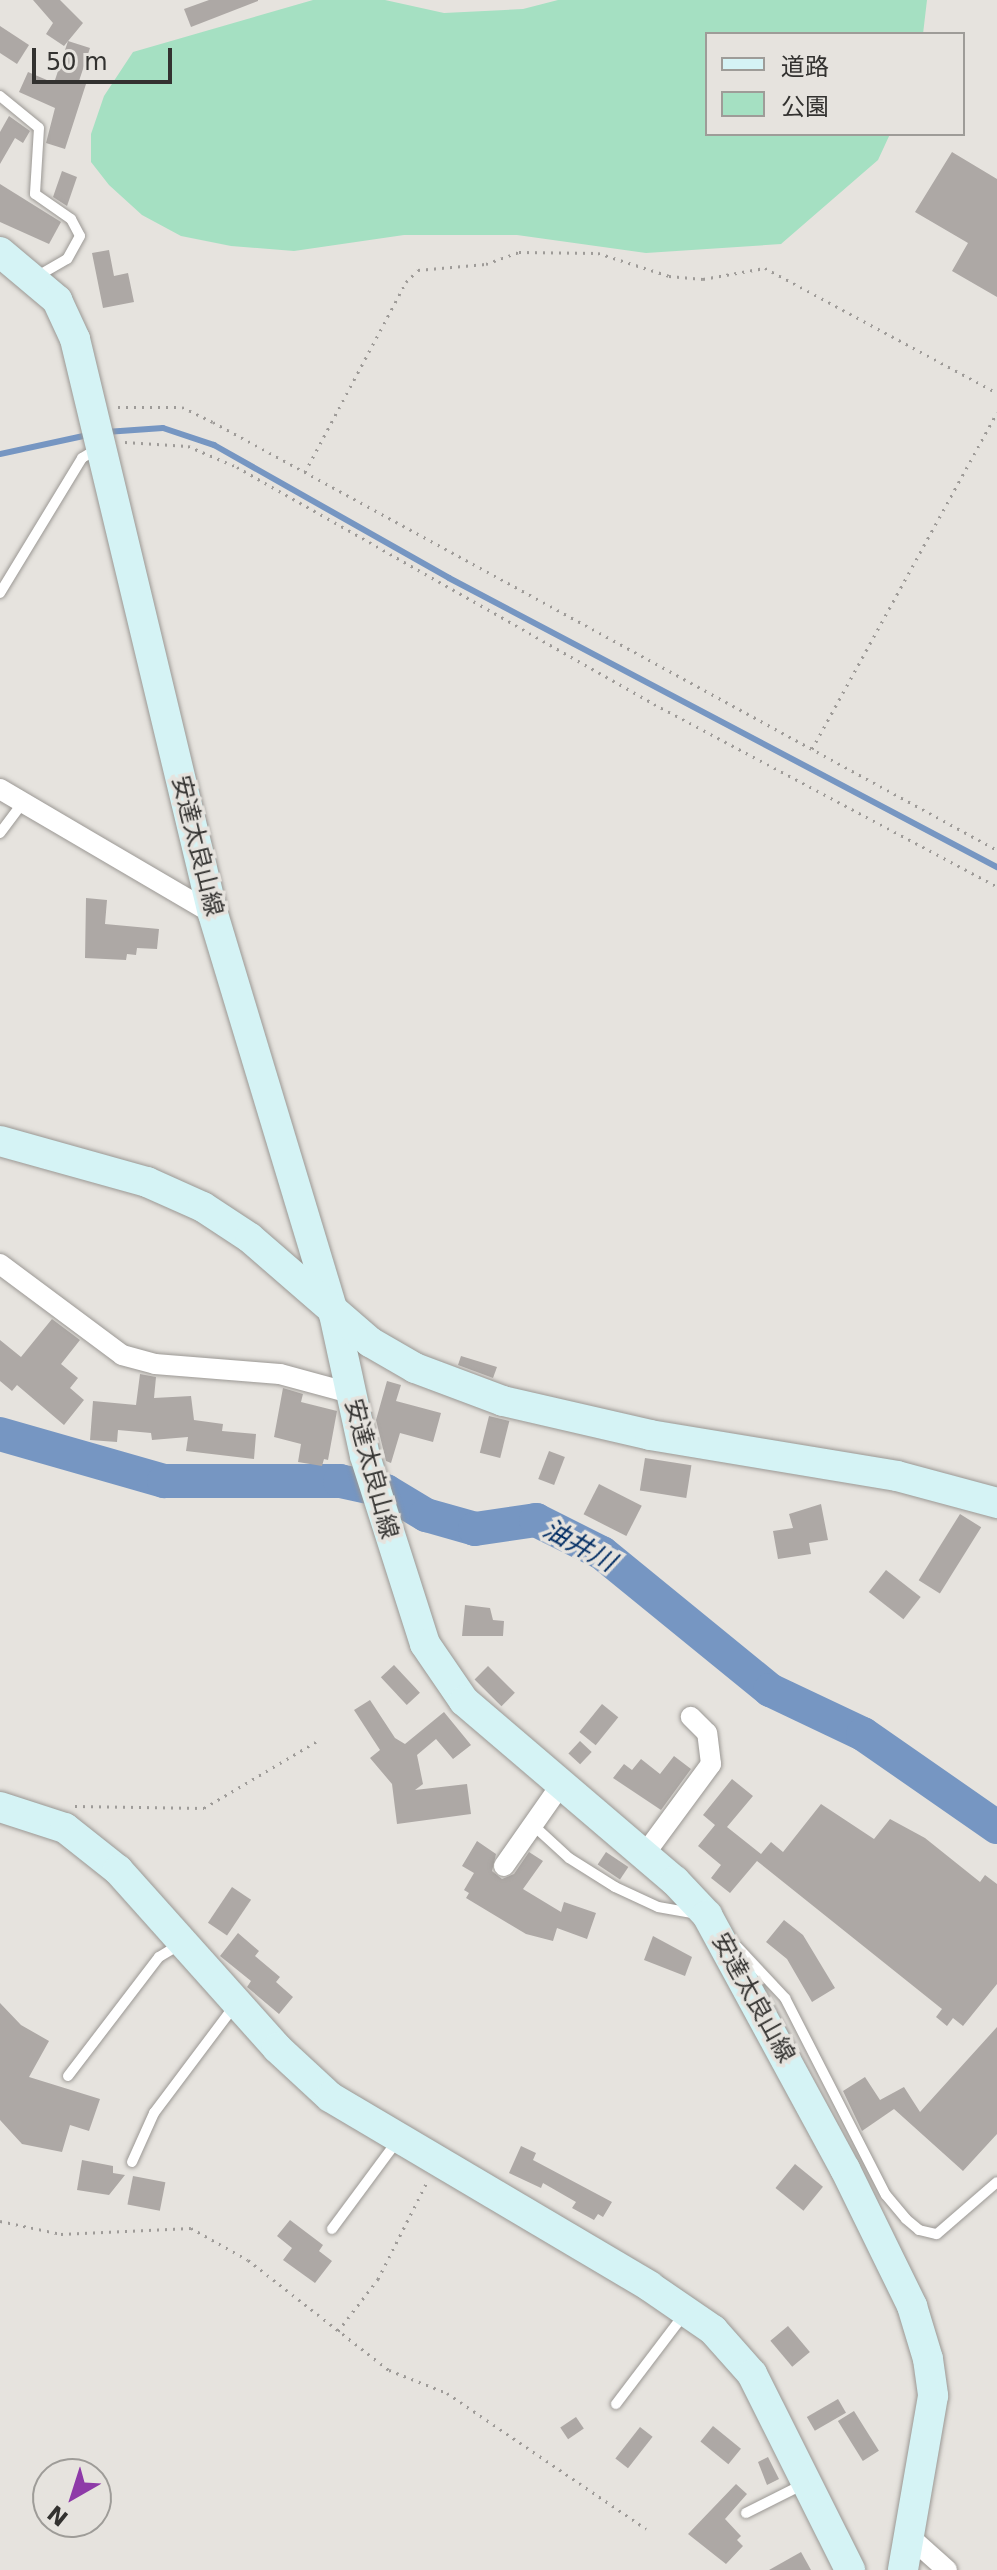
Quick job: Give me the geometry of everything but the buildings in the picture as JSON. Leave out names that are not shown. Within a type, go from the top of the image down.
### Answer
[{"type":"main road","name":"安達太良山線","points":[[0,252],[36,277],[67,315],[99,429],[213,914],[334,1314],[365,1456],[425,1644],[451,1688],[560,1786],[644,1855],[714,1926],[912,2306],[933,2396],[903,2570]]},
{"type":"main road","points":[[0,1141],[147,1182],[203,1207],[250,1238],[334,1314],[415,1368],[503,1401],[650,1435],[897,1476],[997,1503]]},
{"type":"main road","points":[[0,1807],[52,1822],[118,1870],[236,2004],[330,2097],[397,2141],[686,2311],[713,2330],[752,2374],[850,2570]]},
{"type":"street","points":[[0,789],[213,914]]},
{"type":"street","points":[[0,1264],[122,1355],[155,1364],[280,1374],[350,1393]]},
{"type":"street","points":[[644,1855],[711,1764],[707,1733],[691,1717]]},
{"type":"street","points":[[504,1866],[560,1786]]},
{"type":"street","points":[[909,2536],[947,2570]]},
{"type":"lane","points":[[0,96],[39,128],[35,194],[71,219],[80,236],[67,259],[36,277]]},
{"type":"lane","points":[[0,593],[99,429]]},
{"type":"lane","points":[[0,833],[23,802]]},
{"type":"lane","points":[[533,1825],[569,1858],[615,1887],[658,1907],[714,1926],[740,1945],[785,1998],[886,2195],[919,2230],[937,2234],[997,2182]]},
{"type":"lane","points":[[68,2076],[159,1957],[181,1944]]},
{"type":"lane","points":[[132,2162],[154,2113],[236,2004]]},
{"type":"lane","points":[[332,2229],[397,2141]]},
{"type":"lane","points":[[616,2404],[686,2311]]},
{"type":"lane","points":[[746,2513],[808,2483]]},
{"type":"path","points":[[305,472],[406,282],[418,270],[486,264],[519,252],[598,253],[669,276],[703,279],[765,268],[997,393]]},
{"type":"path","points":[[99,429],[182,407],[997,850]]},
{"type":"path","points":[[811,749],[997,412]]},
{"type":"path","points":[[99,429],[163,442],[237,467],[654,704],[997,886]]},
{"type":"path","points":[[52,1822],[80,1803],[204,1808],[319,1740]]},
{"type":"path","points":[[338,2331],[378,2279],[437,2165]]},
{"type":"path","points":[[0,2221],[61,2234],[191,2228],[248,2260],[389,2370],[447,2393],[646,2529]]},
{"type":"green space","points":[[313,0],[385,0],[444,13],[523,9],[558,0],[927,0],[923,32],[705,32],[705,136],[889,136],[878,160],[781,244],[646,253],[517,235],[404,235],[294,251],[231,246],[181,236],[142,215],[109,185],[91,162],[91,134],[104,96],[133,52]]},
{"type":"waterway","points":[[106,432],[163,428],[214,445],[449,578],[997,867]]},
{"type":"waterway","points":[[0,454],[88,435]]},
{"type":"waterway","name":"油井川","points":[[0,1434],[164,1481],[340,1481],[386,1491],[426,1515],[475,1529],[536,1520],[602,1553],[770,1690],[863,1734],[997,1827]]}]
